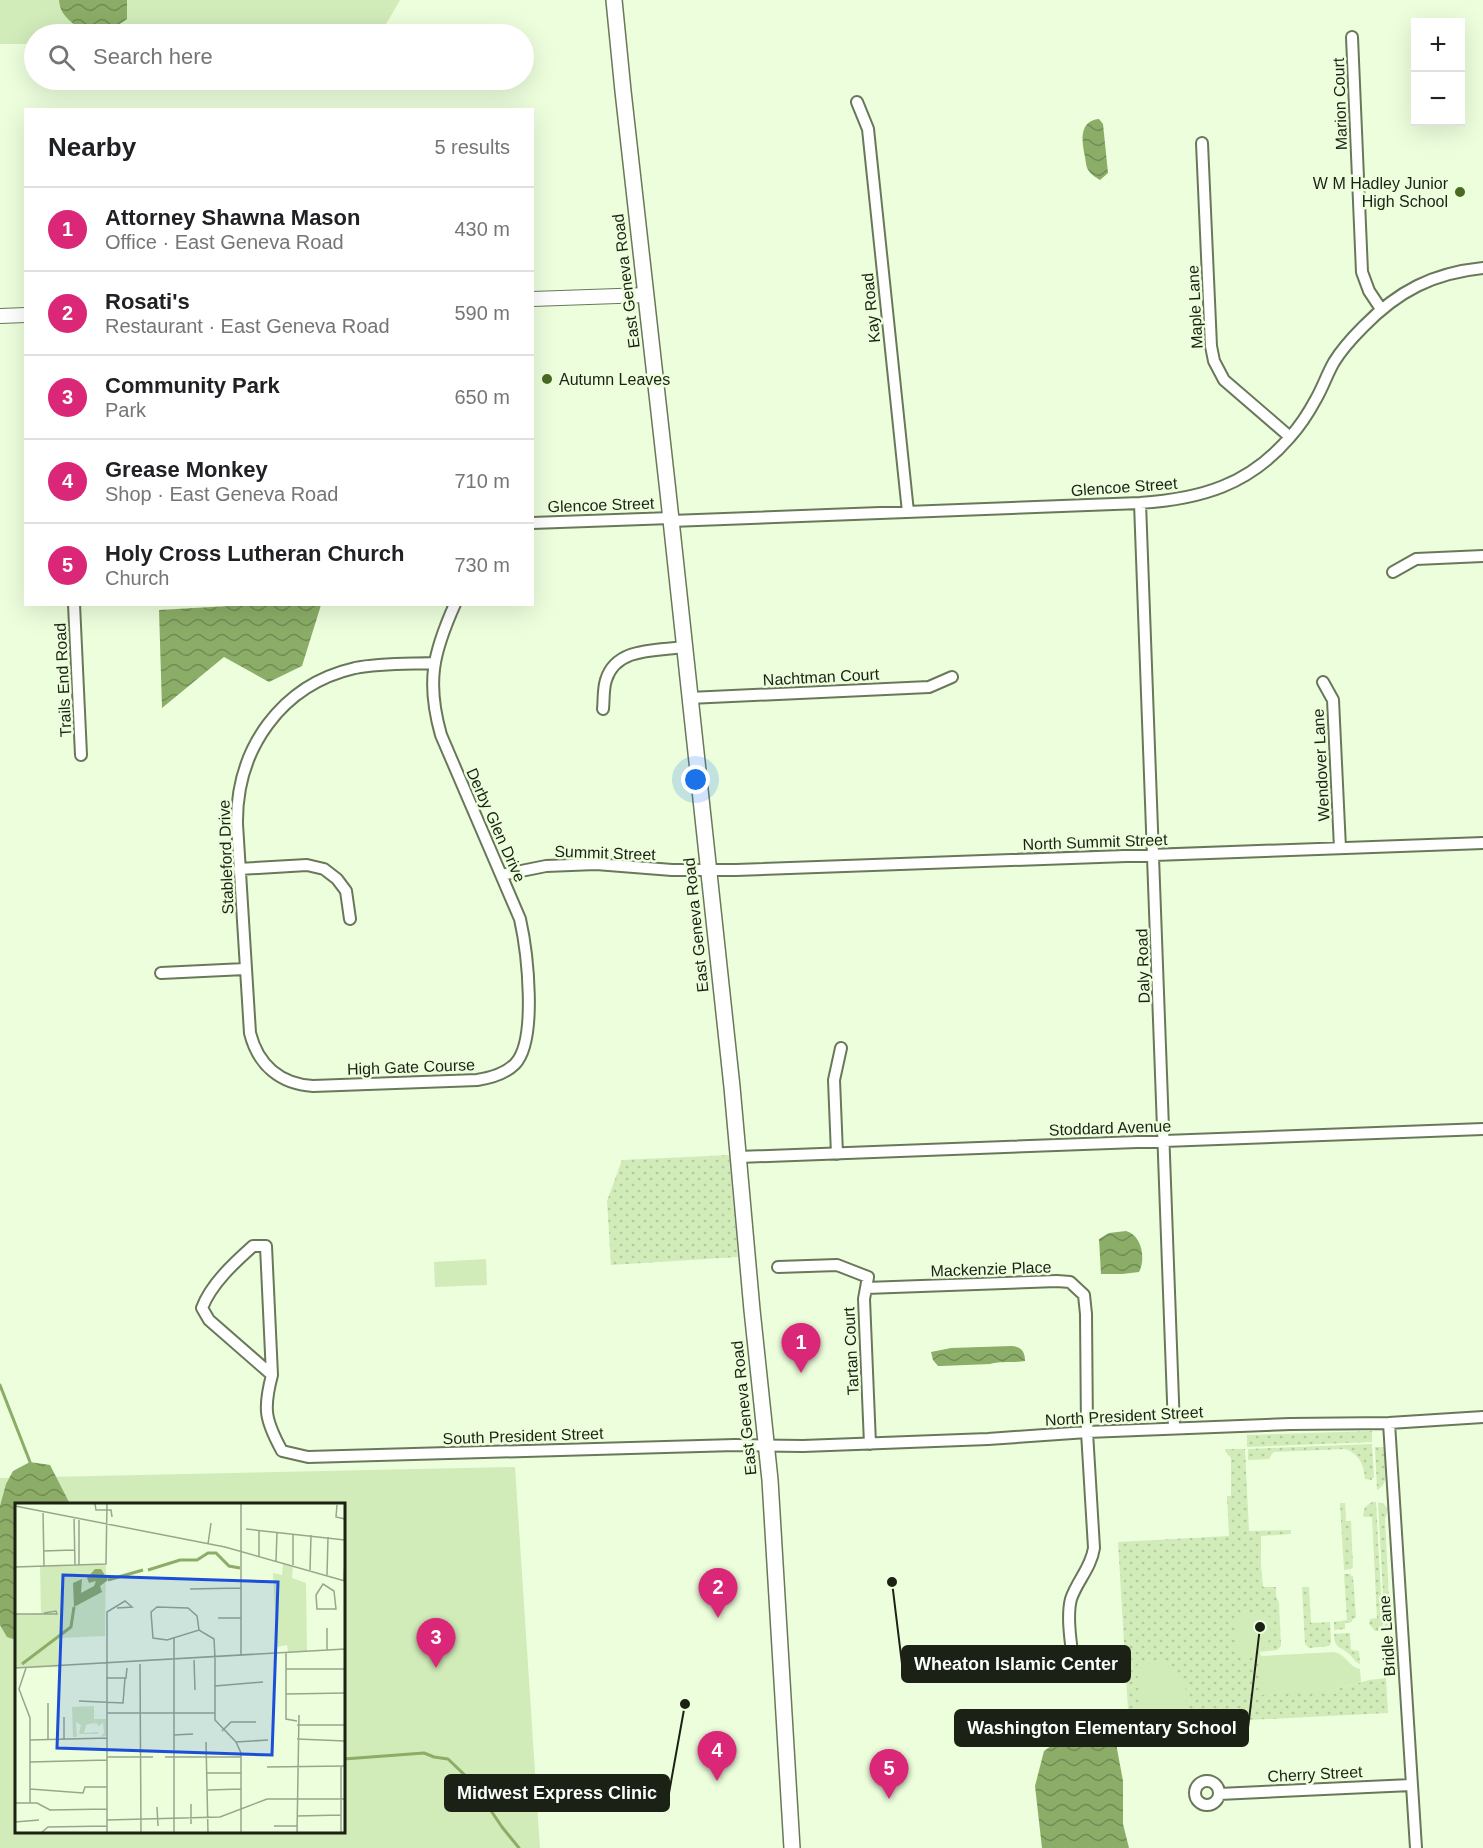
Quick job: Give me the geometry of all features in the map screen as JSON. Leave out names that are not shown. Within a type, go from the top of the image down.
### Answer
[{"type":"main road","name":"East Geneva Road","points":[[614,0],[739,1157],[770,1480],[792,1848]]},
{"type":"street","name":"Marion Court","points":[[1352,37],[1362,273],[1369,291],[1381,309]]},
{"type":"street","name":"Kay Road","points":[[857,102],[868,129],[908,512]]},
{"type":"street","name":"Maple Lane","points":[[1202,143],[1211,345],[1214,361],[1224,380],[1290,437]]},
{"type":"street","name":"Glencoe Street","points":[[534,523],[1140,503],[1180,500],[1197,496],[1225,486],[1263,464],[1290,437],[1316,400],[1327,375],[1344,348],[1381,309],[1408,290],[1441,276],[1483,268]]},
{"type":"street","points":[[534,299],[646,295]]},
{"type":"street","points":[[0,316],[24,315]]},
{"type":"street","name":"Daly Road","points":[[1140,503],[1174,1428]]},
{"type":"street","points":[[1394,572],[1416,559],[1483,556]]},
{"type":"street","name":"Trails End Road","points":[[74,606],[81,755]]},
{"type":"street","name":"Derby Glen Drive","points":[[454,606],[434,663],[434,706],[441,735],[520,919],[525,946],[529,1019],[528,1035],[518,1060]]},
{"type":"street","points":[[603,709],[605,682],[615,663],[631,653],[684,647]]},
{"type":"street","name":"Stableford Drive","points":[[299,1084],[270,1071],[254,1047],[249,1024],[239,869],[237,812],[240,782],[251,751],[277,712],[312,685],[344,671],[372,666],[434,663]]},
{"type":"street","name":"Nachtman Court","points":[[689,698],[929,687],[952,677]]},
{"type":"street","name":"Wendover Lane","points":[[1323,682],[1333,700],[1340,848]]},
{"type":"street","name":"North Summit Street","points":[[708,871],[1483,843]]},
{"type":"street","name":"Summit Street","points":[[501,875],[546,866],[596,864],[708,871]]},
{"type":"street","points":[[239,869],[307,865],[324,869],[337,879],[346,891],[350,919]]},
{"type":"street","points":[[161,973],[245,969]]},
{"type":"street","points":[[837,1154],[834,1080],[841,1048]]},
{"type":"street","name":"High Gate Course","points":[[299,1084],[313,1086],[469,1081],[495,1077],[518,1060]]},
{"type":"street","name":"Stoddard Avenue","points":[[739,1157],[1483,1129]]},
{"type":"street","points":[[253,1246],[266,1246],[272,1375],[209,1320],[202,1308],[206,1298],[233,1264],[253,1246]]},
{"type":"street","name":"Tartan Court","points":[[778,1267],[837,1265],[868,1277],[864,1299],[870,1444]]},
{"type":"street","name":"Mackenzie Place","points":[[866,1288],[1070,1282],[1084,1295],[1087,1432],[1094,1548],[1090,1564],[1074,1592],[1070,1605],[1074,1669]]},
{"type":"street","name":"South President Street","points":[[272,1375],[266,1412],[270,1429],[282,1450],[308,1457],[766,1446]]},
{"type":"street","name":"North President Street","points":[[766,1446],[988,1439],[1174,1428],[1389,1423],[1483,1418]]},
{"type":"street","name":"Bridle Lane","points":[[1389,1423],[1416,1848]]},
{"type":"street","name":"Cherry Street","points":[[1219,1794],[1412,1785]]},
{"type":"shaded area","points":[[0,0],[400,0],[386,24],[24,24],[24,44],[0,44]]},
{"type":"shaded area","points":[[729,1155],[738,1257],[611,1265],[607,1201],[622,1160]]},
{"type":"shaded area","points":[[486,1259],[487,1285],[435,1287],[434,1262]]},
{"type":"shaded area","points":[[1372,1431],[1372,1442],[1247,1447],[1247,1435]]},
{"type":"shaded area","points":[[1372,1444],[1374,1478],[1372,1480],[1365,1479],[1360,1460],[1345,1449],[1274,1452],[1269,1459],[1248,1460],[1248,1449]]},
{"type":"shaded area","points":[[1375,1447],[1385,1447],[1386,1465],[1385,1482],[1377,1490]]},
{"type":"shaded area","points":[[1225,1449],[1245,1449],[1249,1531],[1291,1530],[1291,1534],[1261,1536],[1263,1587],[1276,1587],[1281,1646],[1277,1650],[1260,1652],[1261,1656],[1329,1691],[1369,1680],[1386,1678],[1388,1713],[1129,1726],[1118,1542],[1229,1536],[1227,1496],[1231,1496],[1231,1458]]},
{"type":"shaded area","points":[[515,1467],[540,1848],[0,1848],[0,1478]]},
{"type":"shaded area","points":[[1376,1502],[1383,1631],[1375,1631],[1369,1624],[1370,1619],[1377,1618],[1372,1517],[1363,1515],[1365,1507]]},
{"type":"shaded area","points":[[1378,1502],[1384,1504],[1388,1509],[1385,1519],[1390,1619],[1394,1615],[1392,1624],[1385,1630]]},
{"type":"shaded area","points":[[1340,1503],[1345,1503],[1346,1521],[1351,1521],[1353,1567],[1344,1570]]},
{"type":"shaded area","points":[[1344,1574],[1353,1576],[1356,1617],[1352,1622],[1345,1623],[1345,1629],[1334,1630],[1334,1622],[1347,1620]]},
{"type":"shaded area","points":[[1302,1587],[1309,1587],[1311,1623],[1330,1622],[1331,1643],[1329,1646],[1309,1648],[1305,1644]]},
{"type":"shaded area","points":[[1256,1613],[1270,1617],[1269,1640],[1267,1645],[1258,1651],[1241,1656],[1235,1649],[1236,1616]]},
{"type":"shaded area","points":[[1350,1633],[1351,1650],[1359,1651],[1360,1664],[1335,1643],[1334,1634]]},
{"type":"shaded area","points":[[1334,1652],[1360,1669],[1361,1682],[1329,1691],[1262,1695],[1261,1656]]},
{"type":"shaded area","points":[[1162,1663],[1185,1679],[1187,1710],[1146,1714],[1140,1709],[1137,1665]]},
{"type":"water","points":[[59,0],[127,0],[127,19],[119,24],[74,24],[61,9]]},
{"type":"water","points":[[1099,119],[1103,124],[1108,173],[1100,180],[1087,168],[1083,139],[1088,124]]},
{"type":"water","points":[[229,606],[321,606],[302,666],[269,682],[224,657],[162,708],[159,610]]},
{"type":"water","points":[[1126,1231],[1136,1237],[1141,1248],[1142,1261],[1139,1272],[1101,1274],[1099,1239],[1109,1233]]},
{"type":"water","points":[[1012,1346],[1022,1350],[1025,1361],[938,1366],[931,1352],[951,1348]]},
{"type":"water","points":[[30,1462],[50,1465],[69,1503],[15,1503],[15,1640],[7,1637],[0,1625],[0,1506],[6,1484],[13,1471]]},
{"type":"water","points":[[1069,1733],[1093,1733],[1115,1738],[1123,1781],[1123,1824],[1129,1848],[1042,1848],[1035,1786],[1044,1751]]},
{"type":"waterway","points":[[0,1385],[30,1462]]},
{"type":"waterway","points":[[345,1759],[424,1753],[448,1759],[471,1781],[519,1848]]},
{"type":"place","name":"W M Hadley Junior High School","points":[[1460,192]]},
{"type":"place","name":"Autumn Leaves","points":[[547,379]]},
{"type":"place","name":"Attorney Shawna Mason","points":[[801,1373]]},
{"type":"place","name":"Wheaton Islamic Center","points":[[892,1582]]},
{"type":"place","name":"Rosati's","points":[[718,1618]]},
{"type":"place","name":"Washington Elementary School","points":[[1260,1627]]},
{"type":"place","name":"Community Park","points":[[436,1668]]},
{"type":"place","name":"Midwest Express Clinic","points":[[685,1704]]},
{"type":"place","name":"Grease Monkey","points":[[717,1781]]},
{"type":"place","name":"Holy Cross Lutheran Church","points":[[889,1799]]}]
